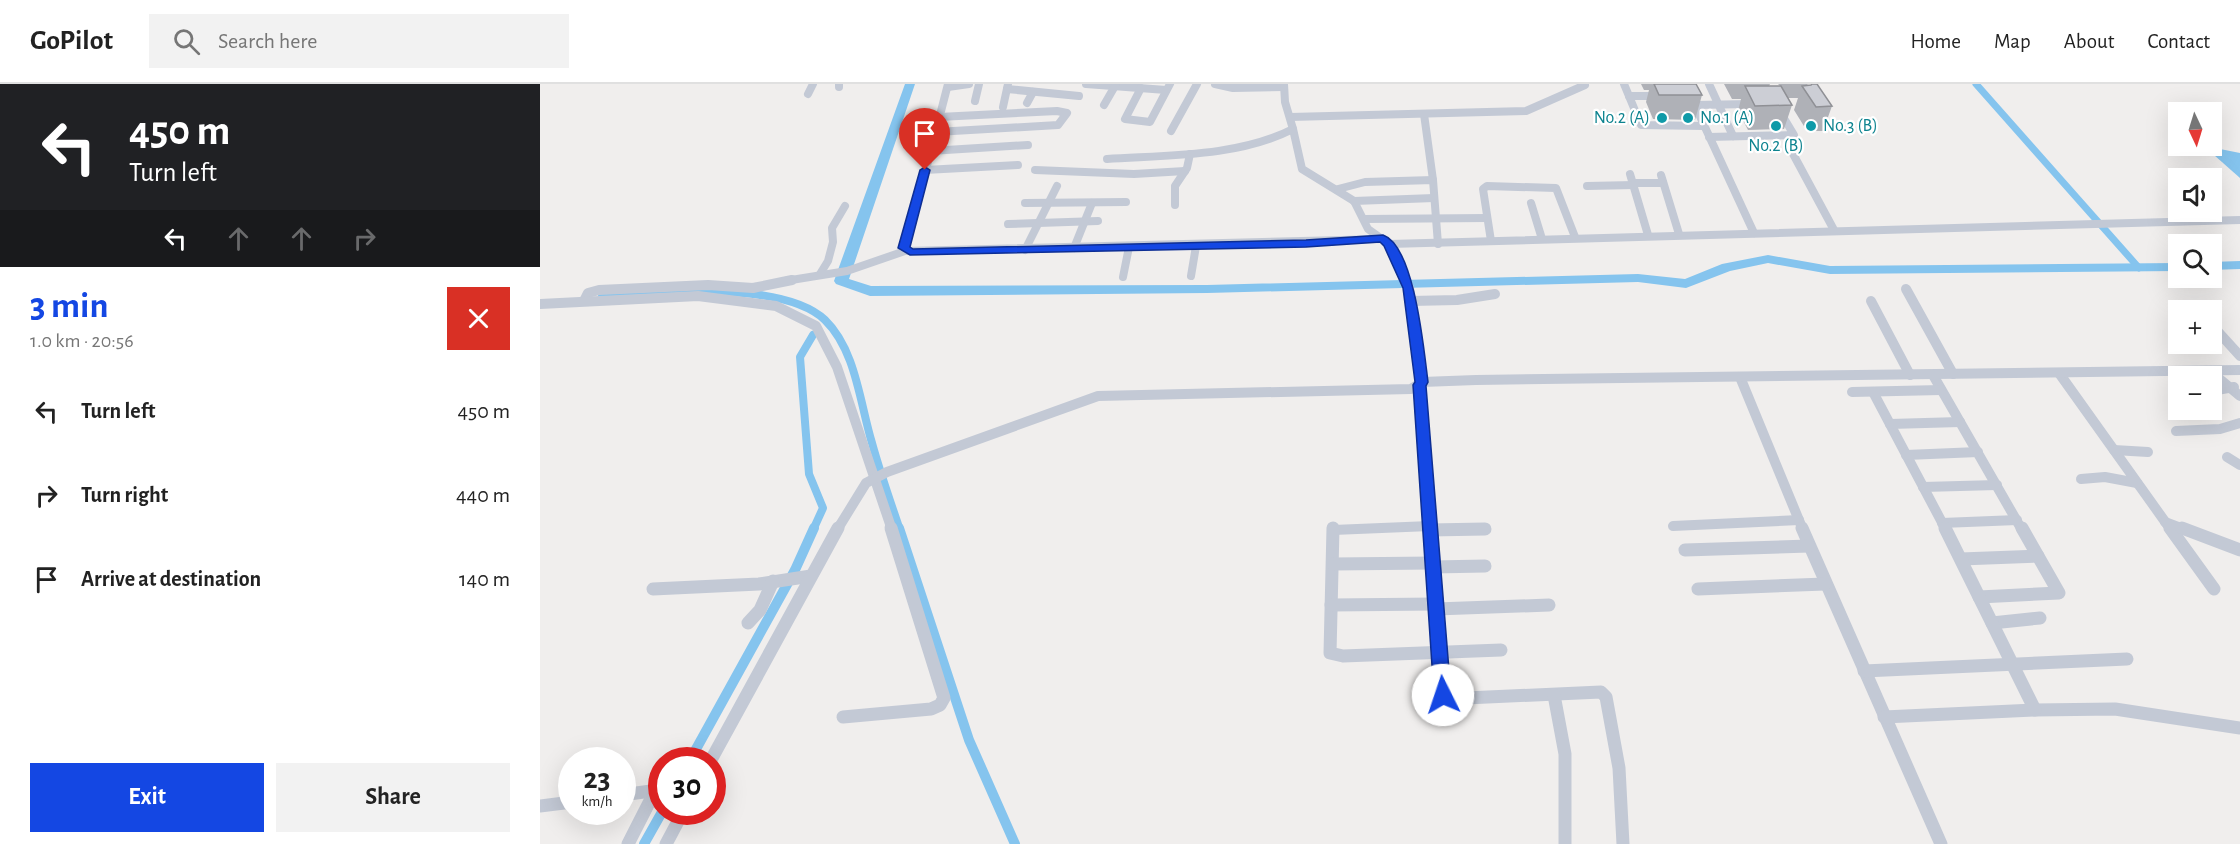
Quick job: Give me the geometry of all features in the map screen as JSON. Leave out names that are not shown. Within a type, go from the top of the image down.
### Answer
[{"type":"street","points":[[808,94],[813,84]]},
{"type":"street","points":[[905,251],[948,85],[969,84]]},
{"type":"street","points":[[975,101],[979,84]]},
{"type":"street","points":[[1086,84],[1141,88],[1168,87]]},
{"type":"street","points":[[1171,131],[1197,84]]},
{"type":"street","points":[[1218,84],[1233,88],[1284,86],[1285,100],[1302,169],[1338,189],[1354,201],[1371,231],[1386,241],[1408,283],[1421,384],[1444,699],[1601,692],[1606,697],[1619,768],[1623,844]]},
{"type":"street","points":[[1290,117],[1526,111],[1585,84]]},
{"type":"street","points":[[1624,84],[1641,125],[1704,126]]},
{"type":"street","points":[[1685,84],[1754,232]]},
{"type":"street","points":[[1709,84],[1733,136]]},
{"type":"street","points":[[1104,105],[1119,85]]},
{"type":"street","points":[[1003,106],[1007,86],[1033,92],[1079,96]]},
{"type":"street","points":[[1141,88],[1125,117],[1127,120],[1149,122],[1168,87]]},
{"type":"street","points":[[1027,103],[1033,92]]},
{"type":"street","points":[[1048,112],[1058,94]]},
{"type":"street","points":[[1680,96],[1690,95]]},
{"type":"street","points":[[1629,96],[1670,96]]},
{"type":"street","points":[[1695,105],[1764,104]]},
{"type":"street","points":[[1708,137],[1794,135],[1776,104],[1784,104]]},
{"type":"street","points":[[936,132],[1058,125],[1066,113],[939,117]]},
{"type":"street","points":[[1424,114],[1433,180],[1438,244]]},
{"type":"street","points":[[1107,159],[1190,154],[1270,141],[1293,129]]},
{"type":"street","points":[[930,151],[1028,145]]},
{"type":"street","points":[[1792,152],[1834,230]]},
{"type":"street","points":[[1175,205],[1174,186],[1185,171],[1190,154]]},
{"type":"street","points":[[925,170],[1017,165]]},
{"type":"street","points":[[1035,170],[1134,174],[1185,171]]},
{"type":"street","points":[[1587,186],[1662,179],[1679,234]]},
{"type":"street","points":[[1338,189],[1365,182],[1433,180]]},
{"type":"street","points":[[1632,181],[1648,235]]},
{"type":"street","points":[[1025,250],[1057,186]]},
{"type":"street","points":[[1491,242],[1484,187],[1551,187],[1559,190],[1575,237]]},
{"type":"street","points":[[1354,201],[1434,198]]},
{"type":"street","points":[[1025,203],[1126,202]]},
{"type":"street","points":[[1074,248],[1092,203]]},
{"type":"street","points":[[1531,203],[1542,239]]},
{"type":"street","points":[[820,274],[828,261],[833,242],[831,228],[842,215],[844,206]]},
{"type":"street","points":[[1364,219],[1487,218]]},
{"type":"street","points":[[584,301],[588,293],[599,290],[708,285],[753,288],[820,274],[831,274],[905,251],[1386,241],[1438,244],[1575,237],[2240,220]]},
{"type":"street","points":[[1008,224],[1098,221]]},
{"type":"street","points":[[1191,276],[1196,246]]},
{"type":"street","points":[[1123,277],[1129,247]]},
{"type":"street","points":[[1906,289],[1953,374]]},
{"type":"street","points":[[1411,301],[1457,300],[1495,294]]},
{"type":"street","points":[[540,304],[698,296],[776,306],[812,324],[837,367],[866,450],[879,475],[888,518],[944,698],[940,705],[931,709],[843,717]]},
{"type":"street","points":[[1870,301],[1910,375]]},
{"type":"street","points":[[2222,336],[2240,356]]},
{"type":"street","points":[[2222,371],[2240,370]]},
{"type":"street","points":[[718,747],[806,577],[842,522],[879,475],[1098,396],[1399,389],[1421,384],[2168,372]]},
{"type":"street","points":[[2059,373],[2214,589]]},
{"type":"street","points":[[1933,375],[2059,593],[1979,597]]},
{"type":"street","points":[[1740,378],[1825,584],[1941,844]]},
{"type":"street","points":[[2222,379],[2235,387],[2240,396]]},
{"type":"street","points":[[1852,392],[1941,390]]},
{"type":"street","points":[[1873,392],[1961,559],[2035,710]]},
{"type":"street","points":[[1890,424],[1960,422]]},
{"type":"street","points":[[2176,431],[2220,429],[2240,423]]},
{"type":"street","points":[[2114,450],[2148,452]]},
{"type":"street","points":[[1906,455],[1978,452]]},
{"type":"street","points":[[2227,457],[2240,465]]},
{"type":"street","points":[[2081,478],[2105,477],[2137,483]]},
{"type":"street","points":[[1923,488],[1997,485]]},
{"type":"street","points":[[1674,526],[1799,520]]},
{"type":"street","points":[[1942,523],[2017,520]]},
{"type":"street","points":[[2165,522],[2240,550]]},
{"type":"street","points":[[1485,529],[1334,528],[1329,649],[1333,654],[1501,650]]},
{"type":"street","points":[[1685,550],[1809,546]]},
{"type":"street","points":[[1961,559],[2038,556]]},
{"type":"street","points":[[1333,564],[1485,566]]},
{"type":"street","points":[[653,589],[759,584],[806,577]]},
{"type":"street","points":[[748,623],[760,610],[775,580]]},
{"type":"street","points":[[1698,589],[1825,584]]},
{"type":"street","points":[[1331,604],[1549,605]]},
{"type":"street","points":[[1992,623],[2040,618]]},
{"type":"street","points":[[1864,671],[2127,659]]},
{"type":"street","points":[[1554,695],[1564,754],[1565,844]]},
{"type":"street","points":[[1884,717],[2115,709],[2240,728]]},
{"type":"street","points":[[540,806],[558,804]]},
{"type":"street","points":[[628,844],[648,808]]},
{"type":"street","points":[[666,844],[676,825]]},
{"type":"water","points":[[2222,149],[2240,153],[2240,178],[2215,156],[2222,156]]},
{"type":"building","points":[[1654,84],[1696,84],[1702,95],[1659,95]]},
{"type":"building","points":[[1817,84],[1832,106],[1816,107],[1802,86]]},
{"type":"building","points":[[1745,86],[1781,86],[1792,105],[1755,106]]},
{"type":"waterway","points":[[910,84],[841,281],[870,291],[1207,289],[1638,278],[1686,284],[1727,267],[1768,259],[1830,270],[2168,267]]},
{"type":"waterway","points":[[1976,84],[2139,268]]},
{"type":"waterway","points":[[2222,266],[2240,265]]},
{"type":"waterway","points":[[602,296],[686,291],[750,294],[780,299],[806,307],[825,320],[844,346],[856,378],[875,454],[900,530]]},
{"type":"waterway","points":[[813,335],[800,357],[809,474],[823,508],[813,530]]},
{"type":"waterway","points":[[697,747],[795,570],[814,528]]},
{"type":"waterway","points":[[899,528],[969,740],[1015,844]]},
{"type":"waterway","points":[[644,844],[655,825]]},
{"type":"place","name":"No.2 (A)","points":[[1662,118]]},
{"type":"place","name":"No.1 (A)","points":[[1688,118]]},
{"type":"place","name":"No.2 (B)","points":[[1776,126]]},
{"type":"place","name":"No.3 (B)","points":[[1811,126]]},
{"type":"route","points":[[925,170],[905,251],[1196,246],[1383,239],[1389,244],[1407,279],[1422,382],[1420,385],[1443,695]]}]
